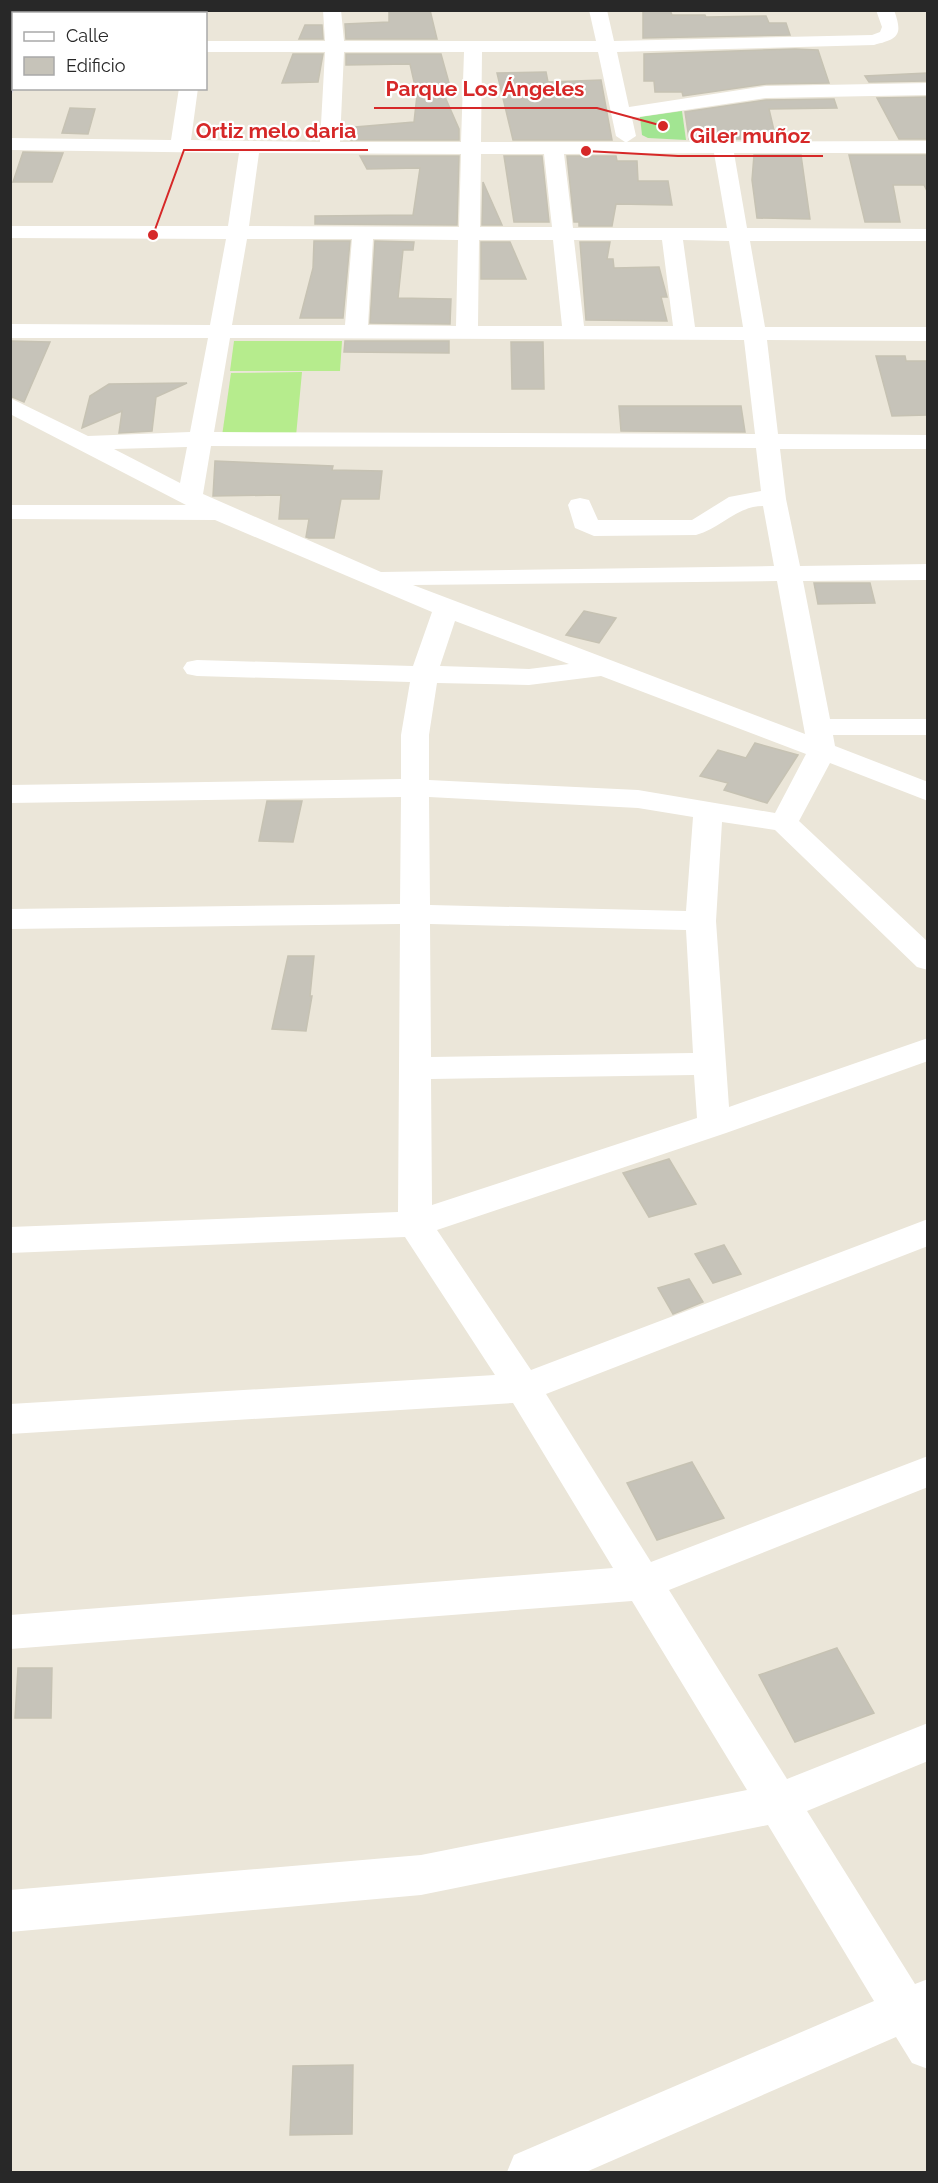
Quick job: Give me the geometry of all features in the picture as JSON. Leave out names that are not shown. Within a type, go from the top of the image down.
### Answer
[{"type":"street","points":[[330,148],[335,45],[332,10]]},
{"type":"street","points":[[598,10],[628,146]]},
{"type":"street","points":[[207,46],[607,47],[874,40],[888,35],[891,27],[885,10]]},
{"type":"street","points":[[467,332],[474,45]]},
{"type":"street","points":[[621,114],[766,92],[927,89]]},
{"type":"street","points":[[180,144],[189,90]]},
{"type":"street","points":[[10,144],[180,144],[330,148],[927,147]]},
{"type":"street","points":[[723,146],[755,334],[774,499],[820,739],[784,823]]},
{"type":"street","points":[[190,498],[218,333],[238,233],[250,147]]},
{"type":"street","points":[[553,147],[574,333]]},
{"type":"street","points":[[10,232],[927,234]]},
{"type":"street","points":[[356,332],[363,234]]},
{"type":"street","points":[[672,235],[685,334]]},
{"type":"street","points":[[10,331],[927,334]]},
{"type":"street","points":[[10,405],[220,513],[446,609],[602,668],[820,739],[927,792]]},
{"type":"street","points":[[82,443],[200,439],[927,442]]},
{"type":"street","points":[[580,505],[584,523],[594,528],[696,527],[711,522],[724,510],[744,501],[774,499]]},
{"type":"street","points":[[10,512],[220,513]]},
{"type":"street","points":[[378,579],[927,572]]},
{"type":"street","points":[[446,609],[425,674],[415,735],[415,1224],[523,1388],[778,1803],[920,2020],[531,2172]]},
{"type":"street","points":[[197,668],[529,677],[602,668]]},
{"type":"street","points":[[820,739],[927,727]]},
{"type":"street","points":[[10,794],[414,789],[638,799],[784,823],[927,960]]},
{"type":"street","points":[[708,810],[701,921],[714,1125]]},
{"type":"street","points":[[10,919],[415,914],[701,921]]},
{"type":"street","points":[[10,1240],[415,1224],[714,1125],[927,1049]]},
{"type":"street","points":[[416,1068],[710,1064]]},
{"type":"street","points":[[10,1419],[523,1388],[927,1232]]},
{"type":"street","points":[[10,1632],[642,1582],[927,1471]]},
{"type":"street","points":[[10,1911],[421,1875],[778,1803],[927,1741]]},
{"type":"shaded area","points":[[11,10],[69,11],[12,12],[12,90],[14,90],[11,95]]},
{"type":"green space","points":[[682,111],[686,140],[648,138],[642,135],[640,117]]},
{"type":"green space","points":[[234,341],[342,341],[340,371],[230,371]]},
{"type":"green space","points":[[302,372],[296,436],[222,436],[231,373]]},
{"type":"building","points":[[389,10],[430,10],[437,39],[346,39],[345,24],[389,22]]},
{"type":"building","points":[[643,10],[670,10],[672,15],[705,15],[706,17],[766,16],[769,23],[786,23],[790,35],[643,38]]},
{"type":"building","points":[[305,25],[322,25],[323,39],[299,39]]},
{"type":"building","points":[[818,50],[829,83],[766,84],[683,96],[682,92],[655,92],[654,81],[644,81],[644,54]]},
{"type":"building","points":[[293,54],[323,54],[318,82],[282,83]]},
{"type":"building","points":[[346,54],[441,54],[451,90],[442,90],[459,129],[459,140],[351,140],[344,128],[414,122],[417,95],[410,64],[346,65]]},
{"type":"building","points":[[546,72],[548,82],[601,80],[612,140],[513,140],[497,73]]},
{"type":"building","points":[[927,73],[927,81],[869,82],[865,76]]},
{"type":"building","points":[[927,97],[927,139],[899,139],[877,98]]},
{"type":"building","points":[[834,99],[837,108],[769,109],[776,139],[689,139],[685,112],[766,100]]},
{"type":"building","points":[[70,108],[95,109],[88,134],[62,133]]},
{"type":"building","points":[[23,152],[63,153],[52,182],[13,182]]},
{"type":"building","points":[[754,155],[801,155],[810,219],[757,218],[752,180]]},
{"type":"building","points":[[849,155],[927,155],[927,191],[924,185],[893,185],[900,222],[865,222]]},
{"type":"building","points":[[360,156],[459,156],[457,225],[315,224],[315,216],[413,215],[420,168],[367,169]]},
{"type":"building","points":[[504,156],[542,156],[549,222],[514,222]]},
{"type":"building","points":[[567,156],[616,156],[617,161],[637,161],[638,181],[668,181],[672,205],[616,204],[612,226],[579,226],[579,222],[574,222]]},
{"type":"building","points":[[483,182],[502,225],[482,225]]},
{"type":"building","points":[[314,241],[350,241],[343,318],[300,318],[313,268]]},
{"type":"building","points":[[375,241],[414,242],[413,250],[403,250],[398,298],[451,299],[450,324],[370,323]]},
{"type":"building","points":[[481,242],[510,242],[526,279],[481,279]]},
{"type":"building","points":[[580,242],[610,242],[607,259],[613,259],[614,268],[659,267],[667,297],[661,297],[667,321],[586,320]]},
{"type":"building","points":[[10,341],[50,342],[24,402],[10,396]]},
{"type":"building","points":[[345,341],[449,341],[449,353],[344,352]]},
{"type":"building","points":[[511,342],[543,342],[544,389],[512,389]]},
{"type":"building","points":[[876,356],[905,356],[906,361],[927,361],[927,415],[892,416]]},
{"type":"building","points":[[187,383],[156,397],[152,431],[119,433],[122,411],[82,428],[90,396],[109,384]]},
{"type":"building","points":[[619,406],[741,406],[745,432],[621,431]]},
{"type":"building","points":[[215,461],[333,466],[332,470],[382,471],[379,499],[341,499],[334,538],[309,538],[306,537],[309,519],[279,519],[281,495],[213,496]]},
{"type":"building","points":[[814,583],[870,583],[875,603],[818,604]]},
{"type":"building","points":[[584,611],[616,618],[599,643],[566,635]]},
{"type":"building","points":[[755,743],[798,755],[767,803],[724,790],[728,783],[700,776],[718,750],[746,758]]},
{"type":"building","points":[[267,801],[302,801],[293,842],[259,841]]},
{"type":"building","points":[[288,956],[314,956],[310,996],[312,996],[306,1031],[272,1029]]},
{"type":"building","points":[[669,1159],[696,1204],[649,1217],[623,1173]]},
{"type":"building","points":[[724,1245],[741,1274],[713,1283],[695,1254]]},
{"type":"building","points":[[689,1279],[703,1302],[673,1314],[658,1288]]},
{"type":"building","points":[[692,1462],[724,1518],[657,1540],[627,1483]]},
{"type":"building","points":[[837,1648],[874,1713],[795,1742],[759,1675]]},
{"type":"building","points":[[18,1668],[52,1668],[51,1718],[15,1718]]},
{"type":"building","points":[[353,2065],[352,2134],[290,2135],[293,2066]]},
{"type":"place","name":"Parque Los Ángeles","points":[[663,126]]},
{"type":"place","name":"Giler muñoz","points":[[586,151]]},
{"type":"place","name":"Ortiz melo daria","points":[[153,235]]}]
